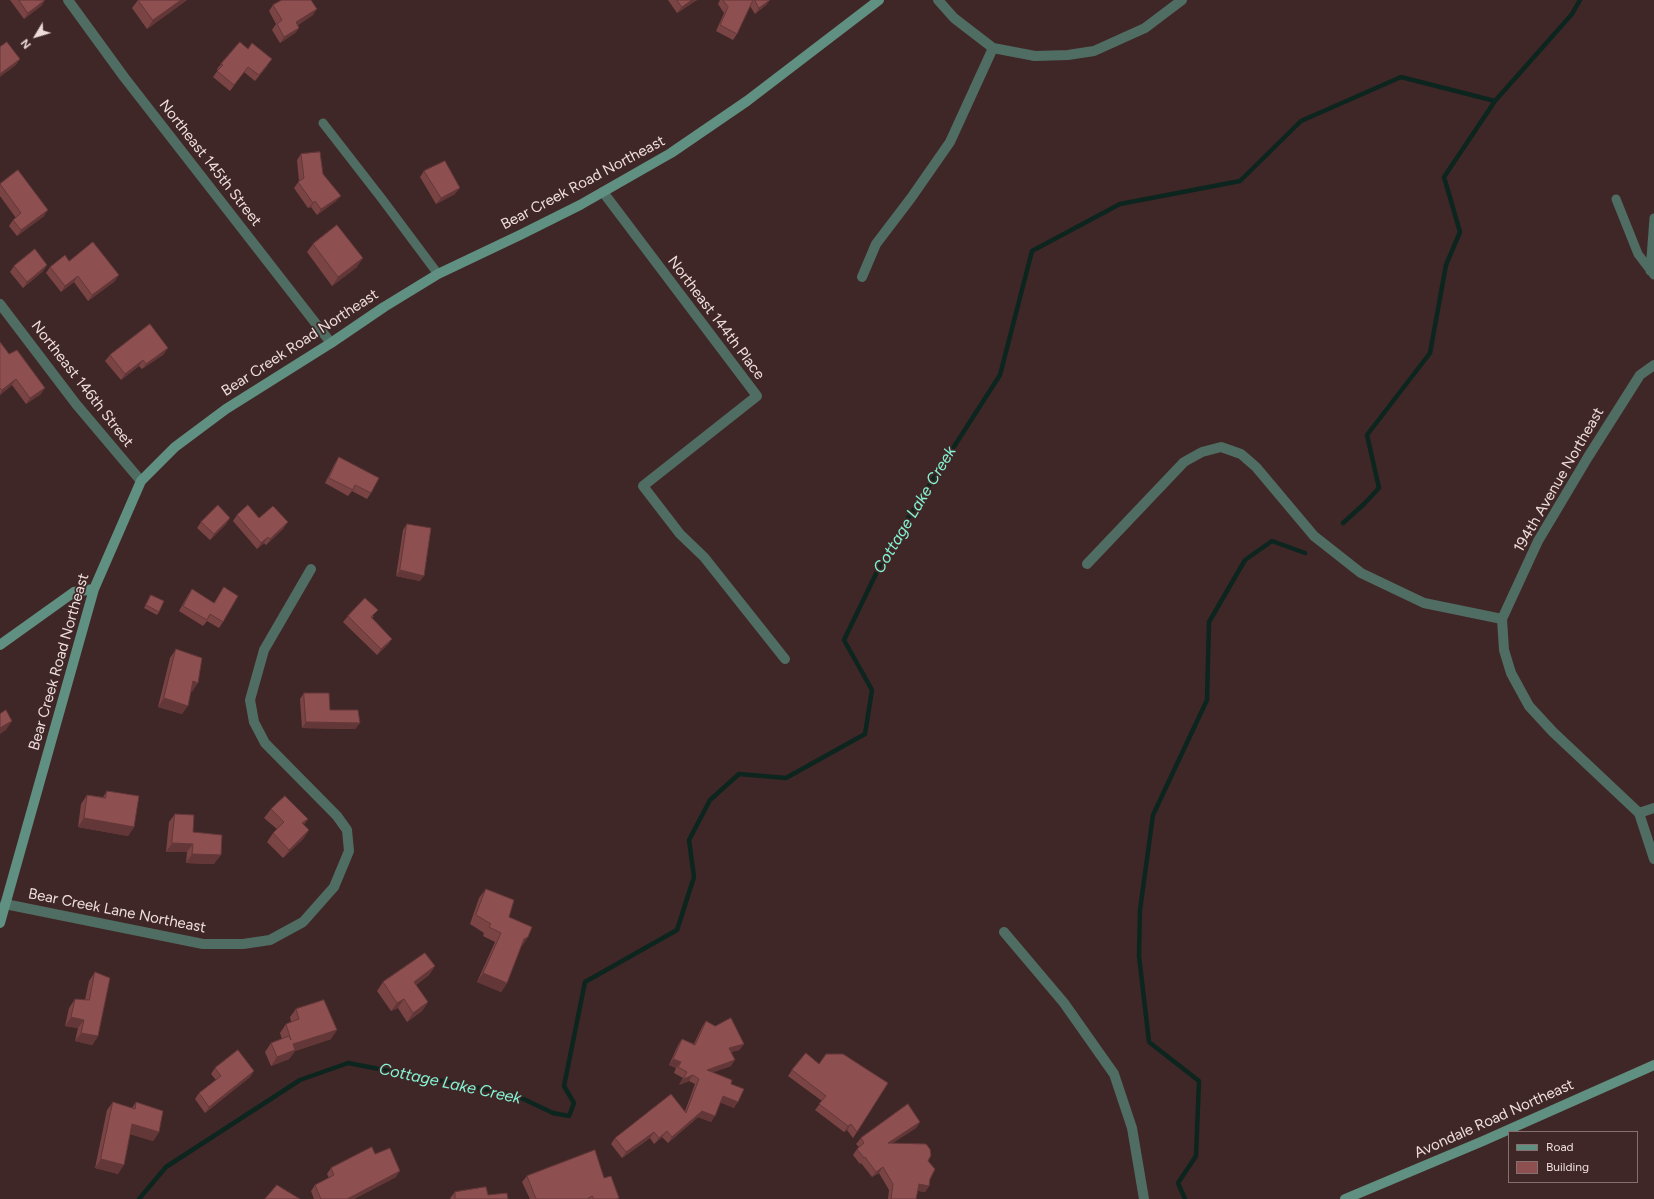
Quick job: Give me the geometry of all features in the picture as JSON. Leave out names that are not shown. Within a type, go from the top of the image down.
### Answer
[{"type":"street","name":"Northeast 145th Street","points":[[68,0],[124,77],[331,343]]},
{"type":"street","name":"Bear Creek Road Northeast","points":[[0,923],[94,589],[141,481],[175,447],[226,409],[331,343],[384,307],[438,274],[520,236],[603,192],[671,153],[741,105],[879,0]]},
{"type":"street","points":[[938,0],[954,18],[993,48],[1035,56],[1068,55],[1094,51],[1145,28],[1182,0]]},
{"type":"street","points":[[862,277],[876,244],[911,198],[950,142],[993,48]]},
{"type":"street","name":"Northeast 144th Place","points":[[603,192],[757,396],[643,486],[680,534],[704,557],[785,659]]},
{"type":"street","name":"Northeast 146th Street","points":[[0,304],[76,404],[141,481]]},
{"type":"street","name":"194th Avenue Northeast","points":[[1502,619],[1538,542],[1588,457],[1640,375],[1654,364]]},
{"type":"street","points":[[1087,564],[1184,462],[1202,452],[1221,447],[1241,454],[1251,463],[1314,536],[1361,573],[1424,603],[1502,619],[1504,650],[1509,668],[1529,706],[1553,732],[1639,813],[1654,859]]},
{"type":"street","name":"Bear Creek Lane Northeast","points":[[5,904],[203,944],[243,944],[270,940],[303,922],[334,887],[349,851],[347,830],[337,816],[265,743],[254,722],[250,700],[264,650],[311,569]]},
{"type":"street","points":[[0,645],[74,592],[94,589]]},
{"type":"street","points":[[1639,813],[1654,808]]},
{"type":"street","points":[[1004,932],[1064,1003],[1114,1074],[1132,1128],[1144,1199]]},
{"type":"street","name":"Avondale Road Northeast","points":[[1345,1199],[1482,1142],[1654,1065]]},
{"type":"lane","points":[[323,123],[438,274]]},
{"type":"lane","points":[[1616,199],[1638,254],[1652,273]]},
{"type":"lane","points":[[1652,273],[1654,218]]},
{"type":"building","points":[[19,0],[45,0],[28,13]]},
{"type":"building","points":[[138,0],[181,0],[153,20]]},
{"type":"building","points":[[282,0],[311,0],[317,9],[296,22],[299,28],[284,37],[277,24],[282,20],[273,5]]},
{"type":"building","points":[[677,0],[692,0],[682,7]]},
{"type":"building","points":[[723,0],[753,0],[737,34],[720,25],[728,7]]},
{"type":"building","points":[[755,0],[770,0],[759,8]]},
{"type":"building","points":[[7,42],[20,59],[0,74],[0,47]]},
{"type":"building","points":[[240,42],[248,49],[252,43],[272,59],[259,75],[248,67],[234,85],[217,71],[223,65],[221,64]]},
{"type":"building","points":[[320,152],[323,174],[341,196],[321,209],[315,201],[313,203],[298,182],[304,178],[301,154]]},
{"type":"building","points":[[445,161],[460,188],[441,198],[424,171]]},
{"type":"building","points":[[18,170],[48,210],[21,230],[13,220],[21,213],[0,184]]},
{"type":"building","points":[[337,225],[363,258],[338,277],[313,244]]},
{"type":"building","points":[[93,242],[119,275],[92,295],[78,276],[65,286],[50,267],[65,255],[69,261]]},
{"type":"building","points":[[35,249],[47,265],[27,282],[14,266]]},
{"type":"building","points":[[150,324],[168,348],[146,364],[143,360],[125,374],[110,355]]},
{"type":"building","points":[[0,342],[9,354],[17,350],[45,388],[30,398],[16,379],[2,390],[0,388]]},
{"type":"building","points":[[339,457],[379,478],[371,493],[355,485],[353,490],[329,478]]},
{"type":"building","points":[[218,505],[230,518],[214,534],[201,522]]},
{"type":"building","points":[[248,505],[259,518],[273,506],[288,522],[270,539],[268,537],[261,543],[237,515]]},
{"type":"building","points":[[407,524],[431,528],[424,576],[400,570]]},
{"type":"building","points":[[224,587],[238,596],[223,622],[210,614],[207,620],[183,606],[192,589],[214,603]]},
{"type":"building","points":[[151,595],[164,601],[159,612],[146,605]]},
{"type":"building","points":[[365,598],[378,610],[371,617],[392,639],[381,649],[348,616]]},
{"type":"building","points":[[176,649],[202,658],[198,683],[193,681],[188,706],[164,698]]},
{"type":"building","points":[[304,693],[329,693],[330,710],[358,710],[360,723],[306,722]]},
{"type":"building","points":[[6,710],[12,721],[0,728],[0,714]]},
{"type":"building","points":[[107,791],[139,796],[134,827],[84,818],[87,795],[105,798]]},
{"type":"building","points":[[285,796],[308,819],[302,823],[309,830],[289,850],[273,833],[284,822],[271,809]]},
{"type":"building","points":[[175,814],[194,815],[193,832],[222,835],[221,855],[192,854],[193,844],[172,843]]},
{"type":"building","points":[[486,889],[514,900],[509,917],[532,927],[528,937],[524,939],[507,983],[483,973],[501,933],[489,927],[491,924],[476,915]]},
{"type":"building","points":[[425,953],[435,966],[414,982],[428,1002],[413,1013],[404,999],[397,1003],[383,982]]},
{"type":"building","points":[[95,972],[110,978],[98,1036],[81,1033],[84,1020],[71,1017],[75,999],[89,1000]]},
{"type":"building","points":[[324,1000],[337,1030],[293,1044],[295,1050],[277,1057],[271,1043],[289,1036],[291,1040],[286,1024],[299,1019],[296,1009]]},
{"type":"building","points":[[731,1018],[744,1044],[729,1048],[735,1060],[707,1070],[732,1080],[731,1084],[744,1089],[738,1102],[723,1096],[715,1116],[702,1111],[672,1137],[667,1131],[659,1138],[654,1132],[626,1152],[615,1138],[671,1094],[686,1113],[699,1079],[693,1075],[683,1079],[687,1072],[678,1067],[681,1062],[673,1059],[682,1039],[695,1045],[706,1021],[715,1026]]},
{"type":"building","points":[[238,1050],[254,1071],[209,1107],[199,1093],[221,1076],[215,1068]]},
{"type":"building","points":[[806,1053],[819,1064],[826,1054],[843,1054],[888,1083],[857,1132],[851,1124],[848,1126],[819,1104],[826,1096],[792,1070]]},
{"type":"building","points":[[113,1102],[135,1109],[136,1102],[163,1111],[159,1132],[132,1124],[124,1165],[101,1159]]},
{"type":"building","points":[[908,1104],[920,1122],[888,1143],[926,1144],[930,1149],[931,1155],[928,1161],[935,1169],[930,1179],[929,1186],[919,1184],[916,1199],[891,1199],[893,1184],[883,1167],[876,1172],[857,1149],[864,1143],[861,1138]]},
{"type":"building","points":[[372,1147],[375,1154],[390,1148],[400,1171],[347,1199],[321,1199],[315,1185],[334,1175],[331,1168]]},
{"type":"building","points":[[595,1150],[604,1178],[611,1176],[619,1198],[594,1199],[592,1196],[587,1199],[536,1199],[527,1176]]},
{"type":"building","points":[[277,1185],[300,1199],[265,1199]]},
{"type":"building","points":[[486,1187],[488,1195],[507,1193],[508,1199],[455,1199],[455,1192]]},
{"type":"waterway","name":"Cottage Lake Creek","points":[[139,1199],[166,1167],[300,1080],[348,1063],[515,1095],[553,1113],[569,1116],[574,1103],[564,1086],[585,982],[677,930],[694,877],[689,840],[710,800],[739,774],[786,778],[865,734],[872,690],[844,640],[887,551],[1000,375],[1032,251],[1120,204],[1240,181],[1301,121],[1401,77],[1495,101],[1572,14],[1580,0]]},
{"type":"waterway","points":[[1343,523],[1379,488],[1367,435],[1430,353],[1446,265],[1460,232],[1444,177],[1495,101]]},
{"type":"waterway","points":[[1185,1199],[1178,1183],[1196,1156],[1199,1081],[1149,1042],[1139,956],[1140,910],[1153,815],[1207,700],[1209,622],[1245,560],[1272,541],[1305,553]]}]
